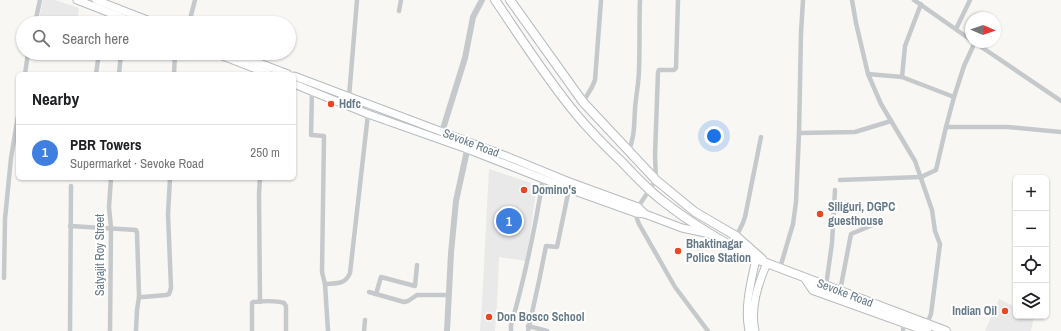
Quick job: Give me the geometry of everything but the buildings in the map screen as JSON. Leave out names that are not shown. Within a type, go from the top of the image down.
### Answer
[{"type":"highway","points":[[495,0],[536,60],[576,114],[606,148],[650,190],[681,214],[729,245],[756,259],[804,278]]},
{"type":"highway","points":[[510,0],[583,102],[628,152],[656,180],[695,212],[736,236],[767,263]]},
{"type":"highway","name":"Sevoke Road","points":[[804,278],[840,291],[927,328]]},
{"type":"highway","name":"Sevoke Road","points":[[804,278],[813,290],[904,322],[946,331]]},
{"type":"main road","points":[[77,0],[117,16]]},
{"type":"main road","points":[[96,0],[137,16]]},
{"type":"main road","points":[[233,60],[264,72]]},
{"type":"main road","points":[[251,60],[283,72]]},
{"type":"main road","name":"Sevoke Road","points":[[296,77],[442,132],[468,146],[543,179],[569,189],[637,210]]},
{"type":"main road","name":"Sevoke Road","points":[[296,85],[368,114],[510,158],[682,228],[714,235]]},
{"type":"main road","points":[[749,331],[747,323],[747,308],[756,259]]},
{"type":"main road","points":[[756,331],[754,325],[754,312],[756,294],[767,263]]},
{"type":"street","points":[[37,16],[40,0]]},
{"type":"street","points":[[191,16],[195,0]]},
{"type":"street","points":[[349,97],[357,0]]},
{"type":"street","points":[[399,11],[400,0]]},
{"type":"street","points":[[442,132],[465,58],[473,17],[482,0]]},
{"type":"street","points":[[583,102],[595,80],[601,0]]},
{"type":"street","points":[[628,152],[633,139],[639,76],[640,0]]},
{"type":"street","points":[[678,0],[676,68],[674,70],[659,70],[658,72],[655,155],[656,180],[637,210],[637,219],[675,287],[708,331]]},
{"type":"street","points":[[780,268],[793,224],[794,213],[799,132],[803,0]]},
{"type":"street","points":[[852,0],[868,74],[881,104],[915,161],[932,210],[935,231],[940,244],[931,314],[927,328]]},
{"type":"street","points":[[914,0],[965,36]]},
{"type":"street","points":[[956,29],[970,0]]},
{"type":"street","points":[[902,77],[905,46],[921,4]]},
{"type":"street","points":[[107,16],[108,12]]},
{"type":"street","points":[[840,180],[921,177],[936,170],[954,98],[972,48]]},
{"type":"street","points":[[983,48],[1061,101]]},
{"type":"street","points":[[25,72],[27,60]]},
{"type":"street","points":[[96,72],[98,60]]},
{"type":"street","points":[[119,72],[120,60]]},
{"type":"street","points":[[174,72],[175,60]]},
{"type":"street","points":[[868,74],[902,77],[954,98]]},
{"type":"street","points":[[312,91],[311,135],[324,136],[322,272],[325,284],[328,331]]},
{"type":"street","points":[[325,284],[344,282],[350,273],[368,114],[371,105]]},
{"type":"street","points":[[799,132],[855,132],[891,121]]},
{"type":"street","points":[[946,127],[1008,127],[1061,132]]},
{"type":"street","points":[[4,278],[5,219],[11,158],[16,128]]},
{"type":"street","points":[[729,245],[743,225],[761,137]]},
{"type":"street","points":[[448,331],[451,253],[456,201],[468,146]]},
{"type":"street","points":[[511,331],[532,244],[543,179]]},
{"type":"street","name":"Satyajit Roy Street","points":[[110,331],[111,180]]},
{"type":"street","points":[[139,296],[166,295],[170,292],[168,214],[170,180]]},
{"type":"street","points":[[260,180],[260,302]]},
{"type":"street","points":[[70,331],[71,186]]},
{"type":"street","points":[[547,331],[528,329],[546,246],[557,247],[569,189]]},
{"type":"street","points":[[826,286],[832,243],[835,190]]},
{"type":"street","points":[[840,291],[851,234],[875,224]]},
{"type":"street","points":[[70,226],[137,231],[139,296],[136,331]]},
{"type":"street","points":[[415,296],[417,264]]},
{"type":"street","points":[[376,294],[381,277],[415,286]]},
{"type":"street","points":[[370,292],[404,302],[420,294],[449,295]]},
{"type":"street","points":[[252,331],[253,302],[284,303],[286,306],[286,331]]},
{"type":"street","points":[[364,331],[365,320]]},
{"type":"street","points":[[903,331],[904,322]]},
{"type":"shaded area","points":[[43,0],[55,0],[79,8],[78,16],[40,16]]},
{"type":"shaded area","points":[[489,169],[537,185],[526,261],[499,257],[495,331],[480,331],[482,303]]},
{"type":"shaded area","name":"Indian Oil","points":[[999,299],[1013,306],[1013,319],[1033,319],[1031,331],[985,331]]},
{"type":"place","name":"Hdfc","points":[[331,104]]},
{"type":"place","name":"Domino's","points":[[524,190]]},
{"type":"place","name":"Siliguri, DGPC guesthouse","points":[[820,214]]},
{"type":"place","name":"PBR Towers","points":[[509,221]]},
{"type":"place","name":"Bhaktinagar Police Station","points":[[678,251]]},
{"type":"place","name":"Indian Oil","points":[[1005,311]]},
{"type":"place","name":"Don Bosco School","points":[[489,317]]}]
